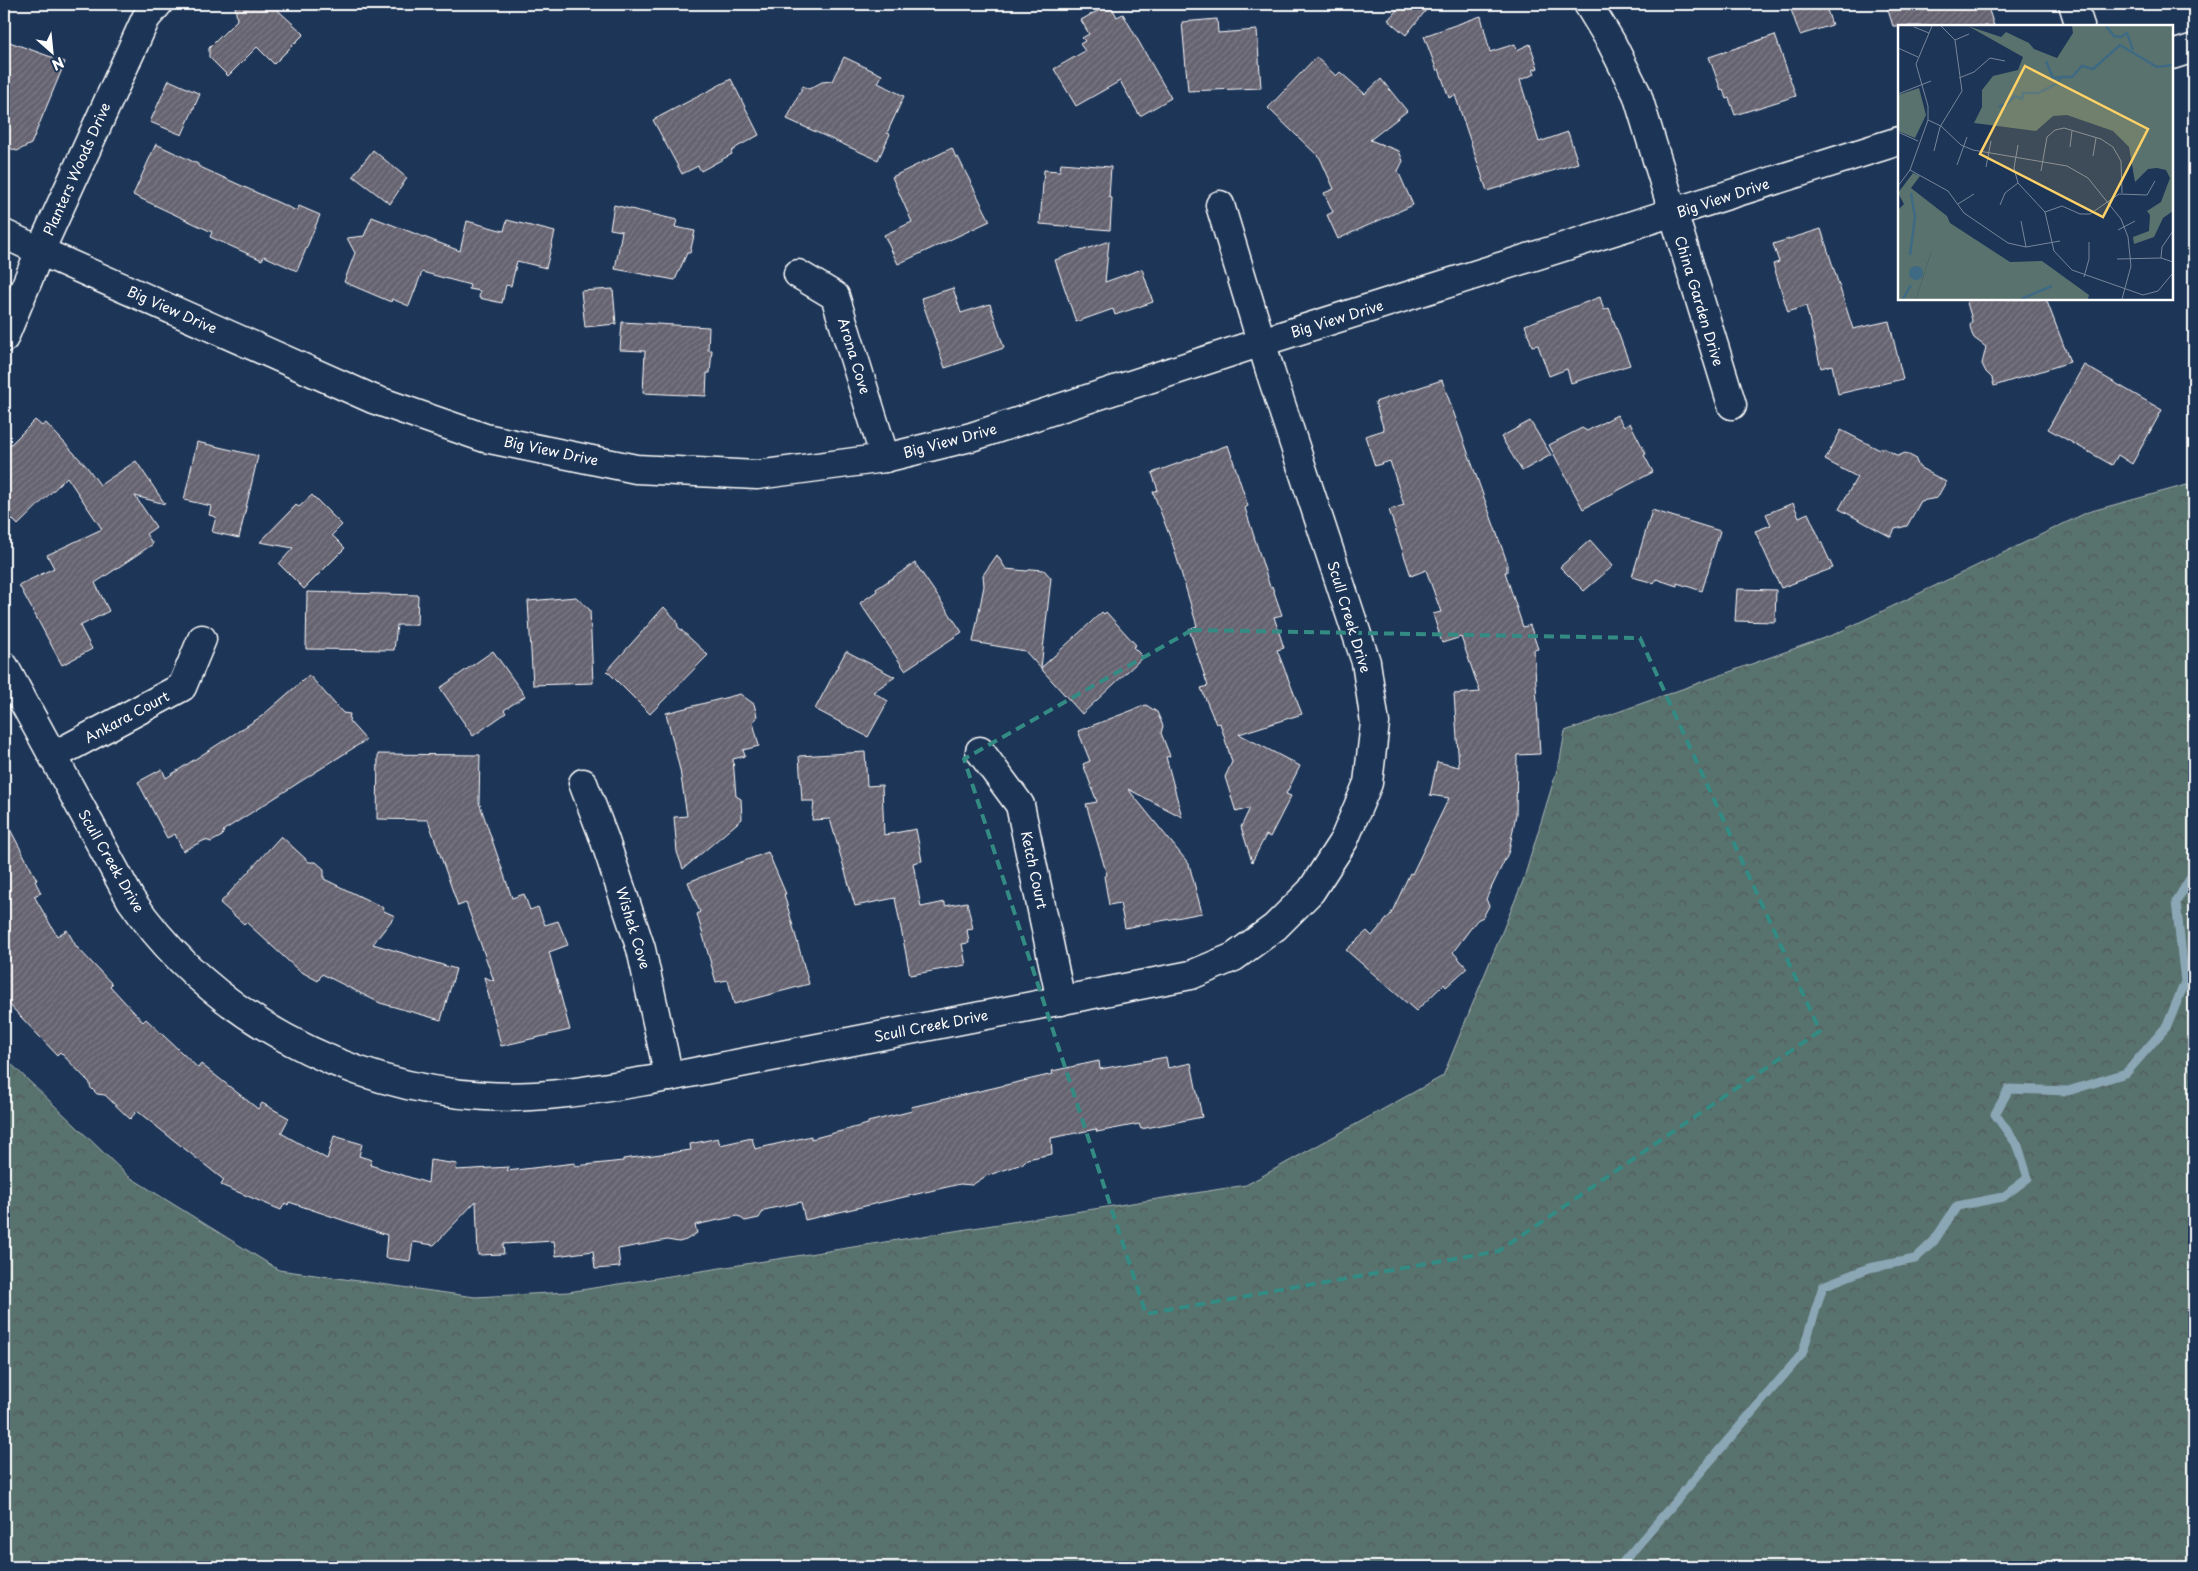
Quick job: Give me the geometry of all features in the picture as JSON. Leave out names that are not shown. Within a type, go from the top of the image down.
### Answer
[{"type":"street","name":"Planters Woods Drive","points":[[4,338],[40,251],[146,18],[158,4]]},
{"type":"street","name":"China Garden Drive","points":[[1588,4],[1611,42],[1637,94],[1672,214],[1732,405]]},
{"type":"street","points":[[2073,4],[2080,25]]},
{"type":"street","points":[[2173,55],[2194,48]]},
{"type":"street","name":"Big View Drive","points":[[4,234],[374,399],[485,438],[646,469],[758,475],[886,458],[971,437],[1262,342],[1898,141]]},
{"type":"street","name":"Scull Creek Drive","points":[[4,666],[131,900],[148,924],[192,971],[229,1002],[268,1028],[312,1052],[358,1071],[411,1086],[485,1096],[545,1095],[669,1077],[1191,975],[1234,957],[1274,927],[1312,891],[1344,840],[1368,783],[1375,723],[1366,662],[1262,342],[1220,205]]},
{"type":"street","name":"Arona Cove","points":[[798,274],[835,296],[886,458]]},
{"type":"street","name":"Ankara Court","points":[[52,756],[182,687],[202,640]]},
{"type":"street","name":"Ketch Court","points":[[980,751],[1020,805],[1061,1001]]},
{"type":"street","name":"Wishek Cove","points":[[583,783],[642,949],[669,1077]]},
{"type":"highlighted area","points":[[1192,630],[1640,638],[1820,1031],[1499,1251],[1146,1314],[964,759]]},
{"type":"green space","points":[[2194,483],[2194,1567],[4,1567],[4,1057],[128,1176],[279,1270],[475,1297],[568,1292],[1246,1185],[1443,1076],[1523,881],[1560,760],[1565,731],[1835,634],[2088,512]]},
{"type":"building","points":[[252,4],[271,4],[304,34],[274,64],[257,47],[228,76],[209,57],[209,48],[237,20],[235,6],[248,7]]},
{"type":"building","points":[[1110,4],[1117,17],[1123,14],[1171,98],[1140,116],[1120,81],[1076,106],[1054,69],[1085,51],[1080,44],[1085,41],[1082,38],[1089,34],[1081,20]]},
{"type":"building","points":[[1402,4],[1431,4],[1406,35],[1388,20]]},
{"type":"building","points":[[1789,4],[1825,4],[1832,25],[1800,35]]},
{"type":"building","points":[[1886,4],[1987,4],[1994,25],[1898,25],[1893,26]]},
{"type":"building","points":[[1481,16],[1490,52],[1515,44],[1517,50],[1530,44],[1538,68],[1533,70],[1535,74],[1520,80],[1539,142],[1568,132],[1578,163],[1487,191],[1455,95],[1449,98],[1439,69],[1437,71],[1424,36]]},
{"type":"building","points":[[1217,19],[1218,33],[1257,30],[1261,88],[1188,91],[1182,22]]},
{"type":"building","points":[[1775,35],[1796,96],[1735,115],[1729,98],[1726,99],[1723,89],[1721,90],[1709,57]]},
{"type":"building","points":[[4,40],[65,62],[31,144],[17,151],[7,147],[4,139]]},
{"type":"building","points":[[844,57],[882,75],[878,83],[904,96],[887,133],[890,134],[878,160],[787,119],[803,86],[809,89],[822,82],[832,81]]},
{"type":"building","points":[[1316,57],[1336,76],[1340,72],[1365,94],[1381,79],[1407,111],[1370,140],[1399,151],[1403,161],[1398,171],[1413,205],[1338,239],[1327,215],[1333,212],[1324,193],[1334,189],[1320,158],[1268,108]]},
{"type":"building","points":[[731,79],[759,135],[737,147],[731,152],[732,154],[701,171],[698,166],[682,174],[653,120]]},
{"type":"building","points":[[169,80],[200,94],[182,135],[150,122]]},
{"type":"building","points":[[156,144],[198,164],[198,166],[297,211],[299,206],[320,215],[297,271],[264,256],[262,260],[210,237],[212,232],[133,195]]},
{"type":"building","points":[[952,148],[990,221],[898,264],[884,235],[912,222],[892,177]]},
{"type":"building","points":[[373,150],[407,178],[390,204],[353,176]]},
{"type":"building","points":[[1061,163],[1111,167],[1109,197],[1112,198],[1110,230],[1040,224],[1044,170],[1060,171]]},
{"type":"building","points":[[614,205],[677,220],[675,227],[695,231],[690,253],[687,253],[675,280],[615,269],[622,231],[610,229]]},
{"type":"building","points":[[372,217],[460,251],[467,221],[504,231],[507,220],[555,232],[546,268],[517,261],[511,286],[506,285],[502,303],[479,298],[480,291],[469,289],[470,285],[422,272],[409,306],[392,299],[391,302],[344,282],[355,253],[347,238],[364,236]]},
{"type":"building","points":[[1821,229],[1853,329],[1889,321],[1903,379],[1838,394],[1832,365],[1821,368],[1806,306],[1788,312],[1773,264],[1779,262],[1773,244]]},
{"type":"building","points":[[1109,241],[1105,282],[1142,269],[1153,302],[1115,315],[1113,309],[1076,322],[1055,260]]},
{"type":"building","points":[[953,288],[961,313],[990,304],[1004,348],[945,368],[921,298]]},
{"type":"building","points":[[613,289],[616,324],[585,327],[581,291]]},
{"type":"building","points":[[1600,297],[1604,310],[1609,308],[1630,365],[1571,383],[1567,369],[1549,376],[1538,345],[1532,346],[1525,325]]},
{"type":"building","points":[[1966,300],[2046,300],[2070,362],[1994,386],[1992,378],[1982,364],[1986,347],[1974,338],[1970,326],[1972,320]]},
{"type":"building","points":[[622,322],[709,327],[708,350],[712,350],[710,373],[707,373],[706,396],[643,393],[645,351],[620,350]]},
{"type":"building","points":[[2084,365],[2162,410],[2132,464],[2118,455],[2112,465],[2048,429]]},
{"type":"building","points":[[1442,380],[1507,562],[1507,572],[1505,572],[1523,627],[1530,625],[1538,649],[1534,650],[1540,754],[1517,755],[1516,814],[1509,851],[1486,899],[1489,906],[1483,917],[1477,920],[1453,952],[1467,968],[1446,987],[1444,984],[1416,1011],[1346,950],[1367,931],[1372,936],[1391,914],[1410,873],[1412,874],[1449,798],[1430,795],[1437,762],[1459,767],[1454,694],[1480,692],[1461,637],[1442,643],[1433,614],[1441,612],[1426,570],[1411,576],[1389,510],[1404,505],[1390,461],[1375,466],[1365,436],[1384,430],[1375,402]]},
{"type":"building","points":[[1617,415],[1624,427],[1630,423],[1653,472],[1583,509],[1549,445],[1582,428],[1587,431]]},
{"type":"building","points":[[35,420],[42,426],[46,423],[87,467],[100,485],[136,461],[165,504],[135,496],[156,527],[146,534],[153,544],[95,583],[109,611],[80,626],[92,649],[62,665],[19,585],[54,568],[47,555],[102,529],[67,477],[18,525],[4,511],[4,451]]},
{"type":"building","points":[[1530,421],[1551,455],[1522,471],[1501,437]]},
{"type":"building","points":[[1841,430],[1880,450],[1882,447],[1898,456],[1905,453],[1915,458],[1919,467],[1946,482],[1937,498],[1921,501],[1907,526],[1895,529],[1891,537],[1839,509],[1857,477],[1825,460]]},
{"type":"building","points":[[197,442],[258,456],[239,538],[212,532],[216,517],[209,515],[211,506],[184,500]]},
{"type":"building","points":[[1228,445],[1248,506],[1245,508],[1270,587],[1272,586],[1282,615],[1274,617],[1284,648],[1277,650],[1302,714],[1239,734],[1300,766],[1286,794],[1291,796],[1270,837],[1266,835],[1252,862],[1241,827],[1250,808],[1236,812],[1225,777],[1232,762],[1220,723],[1216,724],[1201,688],[1208,686],[1189,629],[1197,626],[1173,545],[1153,492],[1158,490],[1152,473]]},
{"type":"building","points":[[312,495],[342,525],[332,535],[345,548],[304,589],[279,564],[293,548],[260,542],[296,505],[299,507]]},
{"type":"building","points":[[1793,503],[1799,517],[1808,513],[1833,568],[1781,588],[1755,531],[1771,525],[1766,514]]},
{"type":"building","points":[[1652,510],[1720,531],[1702,591],[1677,583],[1677,586],[1656,579],[1654,583],[1632,577]]},
{"type":"building","points":[[1590,540],[1613,566],[1584,591],[1560,567]]},
{"type":"building","points":[[997,555],[1006,569],[1044,570],[1051,578],[1041,668],[1102,612],[1104,614],[1106,612],[1136,645],[1133,647],[1143,657],[1082,714],[1025,651],[973,642],[984,586],[983,575]]},
{"type":"building","points":[[915,563],[962,632],[905,670],[860,603],[877,591],[876,589]]},
{"type":"building","points":[[1737,589],[1776,590],[1775,622],[1735,621]]},
{"type":"building","points":[[307,592],[418,595],[417,625],[397,625],[394,650],[306,649]]},
{"type":"building","points":[[576,597],[590,610],[593,683],[533,685],[528,601]]},
{"type":"building","points":[[664,607],[677,621],[678,627],[708,655],[650,714],[607,671]]},
{"type":"building","points":[[493,651],[525,696],[504,710],[506,713],[473,736],[440,688]]},
{"type":"building","points":[[846,651],[895,677],[873,692],[888,701],[868,737],[815,709]]},
{"type":"building","points":[[309,675],[343,713],[350,714],[349,721],[366,740],[224,830],[222,836],[211,842],[205,840],[183,851],[175,834],[167,838],[138,782],[162,769],[166,778],[262,716]]},
{"type":"building","points":[[740,694],[754,704],[757,716],[753,722],[759,746],[743,750],[745,756],[733,759],[736,796],[741,799],[742,819],[683,869],[677,852],[674,817],[687,816],[680,770],[666,713]]},
{"type":"building","points":[[1146,705],[1157,712],[1163,726],[1161,733],[1170,756],[1166,757],[1182,817],[1128,789],[1189,864],[1202,913],[1125,928],[1120,903],[1109,905],[1104,876],[1107,875],[1086,804],[1097,802],[1083,764],[1090,761],[1078,731]]},
{"type":"building","points":[[865,752],[867,786],[882,785],[884,835],[916,829],[922,861],[913,863],[921,907],[945,902],[945,906],[967,902],[973,929],[967,930],[969,943],[962,944],[966,965],[910,975],[895,898],[855,906],[830,819],[812,820],[814,801],[802,801],[799,756]]},
{"type":"building","points":[[378,754],[480,755],[479,802],[512,898],[524,894],[530,910],[538,907],[545,925],[558,921],[568,945],[549,952],[570,1030],[501,1046],[484,977],[494,981],[466,903],[458,906],[428,820],[377,819]]},
{"type":"building","points":[[4,818],[37,880],[35,881],[41,893],[34,896],[57,936],[67,930],[76,946],[112,984],[110,986],[143,1022],[146,1019],[198,1068],[201,1064],[258,1109],[262,1103],[289,1118],[281,1133],[327,1159],[334,1136],[362,1144],[359,1156],[372,1160],[370,1165],[428,1183],[430,1160],[457,1164],[456,1170],[509,1167],[507,1171],[575,1163],[575,1166],[623,1161],[623,1159],[691,1150],[690,1144],[718,1138],[720,1145],[752,1138],[755,1149],[811,1136],[811,1139],[912,1111],[911,1107],[1053,1074],[1052,1071],[1099,1061],[1100,1069],[1166,1057],[1168,1068],[1191,1063],[1202,1117],[1141,1129],[1139,1124],[1097,1132],[1096,1129],[1051,1138],[1052,1154],[1027,1159],[1022,1164],[986,1176],[972,1185],[960,1184],[805,1220],[801,1202],[764,1210],[759,1218],[745,1221],[738,1216],[695,1225],[697,1233],[686,1240],[679,1242],[667,1240],[618,1249],[620,1267],[595,1269],[593,1251],[556,1256],[554,1241],[503,1244],[504,1254],[478,1255],[476,1201],[434,1245],[413,1242],[410,1261],[385,1258],[387,1235],[289,1202],[288,1205],[285,1203],[281,1210],[221,1185],[224,1180],[137,1111],[130,1119],[105,1095],[97,1094],[90,1087],[90,1083],[60,1052],[57,1055],[4,999]]},
{"type":"building","points":[[281,836],[309,862],[316,862],[324,869],[324,879],[382,907],[384,911],[395,916],[373,944],[456,969],[441,1020],[380,1003],[322,974],[318,981],[298,970],[246,922],[244,924],[220,903]]},
{"type":"building","points":[[768,852],[786,894],[784,894],[809,984],[734,1004],[728,980],[716,982],[697,914],[700,912],[688,882]]},
{"type":"waterway","points":[[1619,1567],[1802,1354],[1823,1286],[1869,1268],[1915,1259],[1934,1241],[1957,1206],[2003,1197],[2028,1178],[2018,1146],[1995,1114],[2009,1089],[2068,1091],[2126,1073],[2167,1026],[2185,982],[2176,902],[2194,872]]}]
